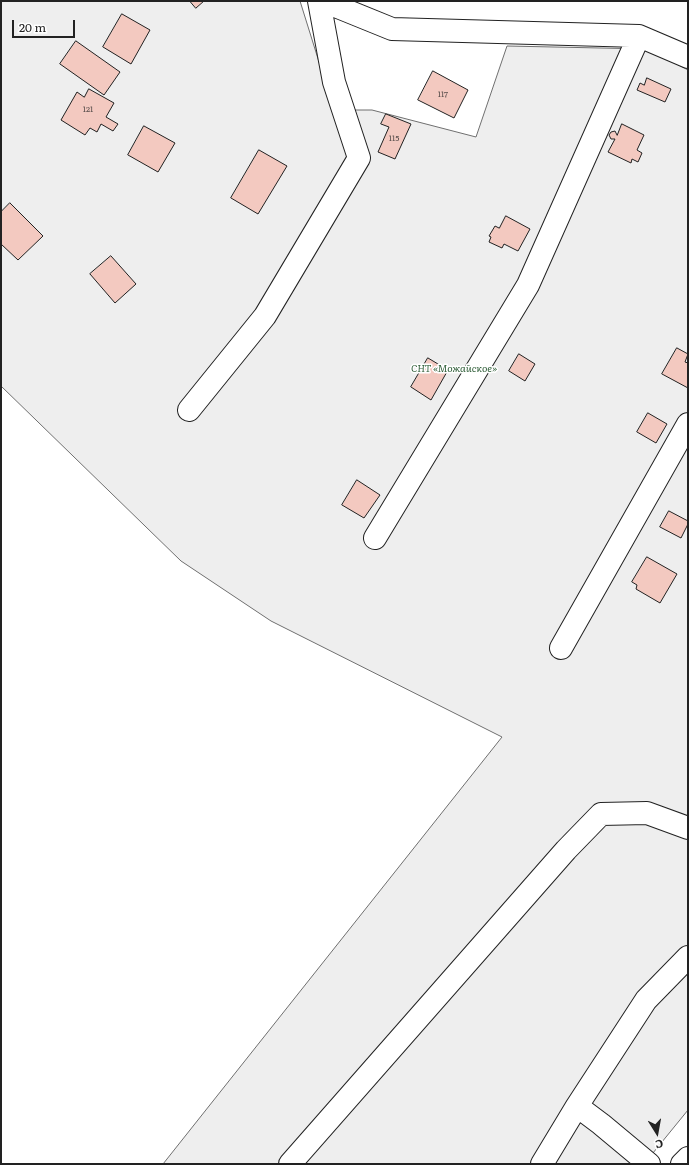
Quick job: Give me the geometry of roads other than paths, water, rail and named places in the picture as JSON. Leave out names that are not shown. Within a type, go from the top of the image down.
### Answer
[{"type":"street","points":[[189,410],[265,316],[359,158],[334,82],[319,1]]},
{"type":"street","points":[[323,1],[392,29],[640,36],[688,57]]},
{"type":"street","points":[[375,538],[528,285],[640,36]]},
{"type":"street","points":[[561,648],[688,424]]},
{"type":"street","points":[[290,1164],[566,850],[601,814],[646,813],[688,828]]},
{"type":"street","points":[[542,1164],[576,1106],[646,1000],[688,957]]},
{"type":"street","points":[[576,1106],[601,1124],[649,1164]]},
{"type":"street","points":[[682,1164],[688,1158]]},
{"type":"park label","name":"СНТ «Можайское»","points":[[454,369]]}]
